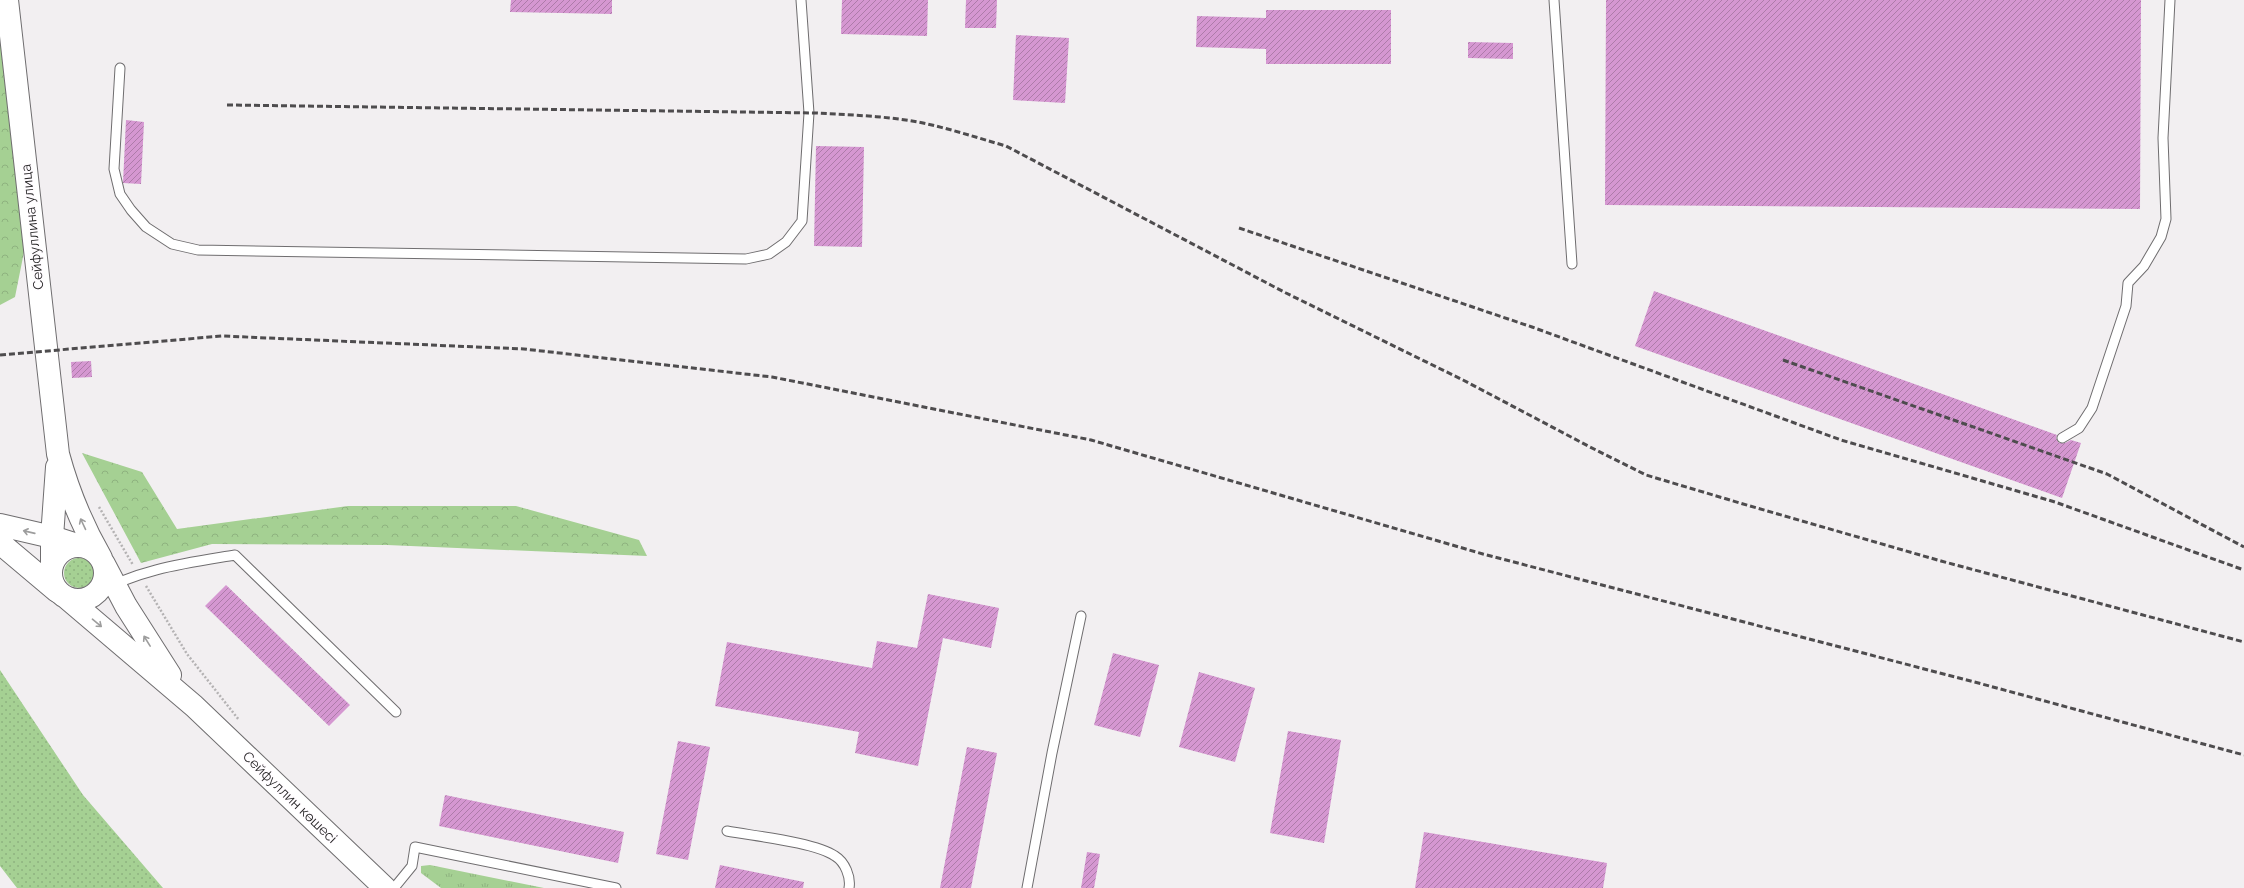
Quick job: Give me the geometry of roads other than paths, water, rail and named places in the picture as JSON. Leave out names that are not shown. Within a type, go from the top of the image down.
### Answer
[{"type":"main road","name":"Сейфуллина улица","points":[[7,0],[58,454]]},
{"type":"main road","points":[[58,454],[52,537],[52,564],[50,573],[52,583],[62,594],[77,600],[87,599],[105,589]]},
{"type":"main road","points":[[58,454],[66,484],[83,526],[102,561],[105,576],[102,586],[194,706]]},
{"type":"main road","points":[[0,525],[52,537],[80,546],[95,552],[102,561]]},
{"type":"main road","points":[[0,543],[194,706]]},
{"type":"main road","points":[[52,564],[57,556],[64,550],[80,546]]},
{"type":"main road","name":"Сейфуллин көшесі","points":[[194,706],[386,888]]},
{"type":"lane","points":[[120,68],[114,169],[120,194],[130,210],[146,227],[172,244],[198,250],[746,258],[769,254],[786,242],[802,221],[809,113],[801,0]]},
{"type":"lane","points":[[1554,0],[1572,264]]},
{"type":"lane","points":[[2062,438],[2079,428],[2092,408],[2126,306],[2128,283],[2144,266],[2161,237],[2166,218],[2163,138],[2170,0]]},
{"type":"lane","points":[[105,589],[140,575],[166,567],[235,555],[396,712]]},
{"type":"lane","points":[[1026,888],[1052,753],[1081,616]]},
{"type":"lane","points":[[727,831],[817,848],[830,853],[836,856],[847,869],[849,888]]},
{"type":"lane","points":[[394,888],[412,866],[415,847],[616,888]]},
{"type":"railway","points":[[227,105],[816,113],[896,119],[944,128],[1006,146],[1286,293],[1463,380],[1646,475],[1941,561],[2244,642]]},
{"type":"railway","points":[[1239,228],[1532,327],[1841,440],[2055,502],[2244,570]]},
{"type":"railway","points":[[0,355],[222,336],[524,349],[772,377],[1091,440],[1483,554],[1982,684],[2244,755]]},
{"type":"railway","points":[[1783,360],[2107,474],[2244,547]]}]
